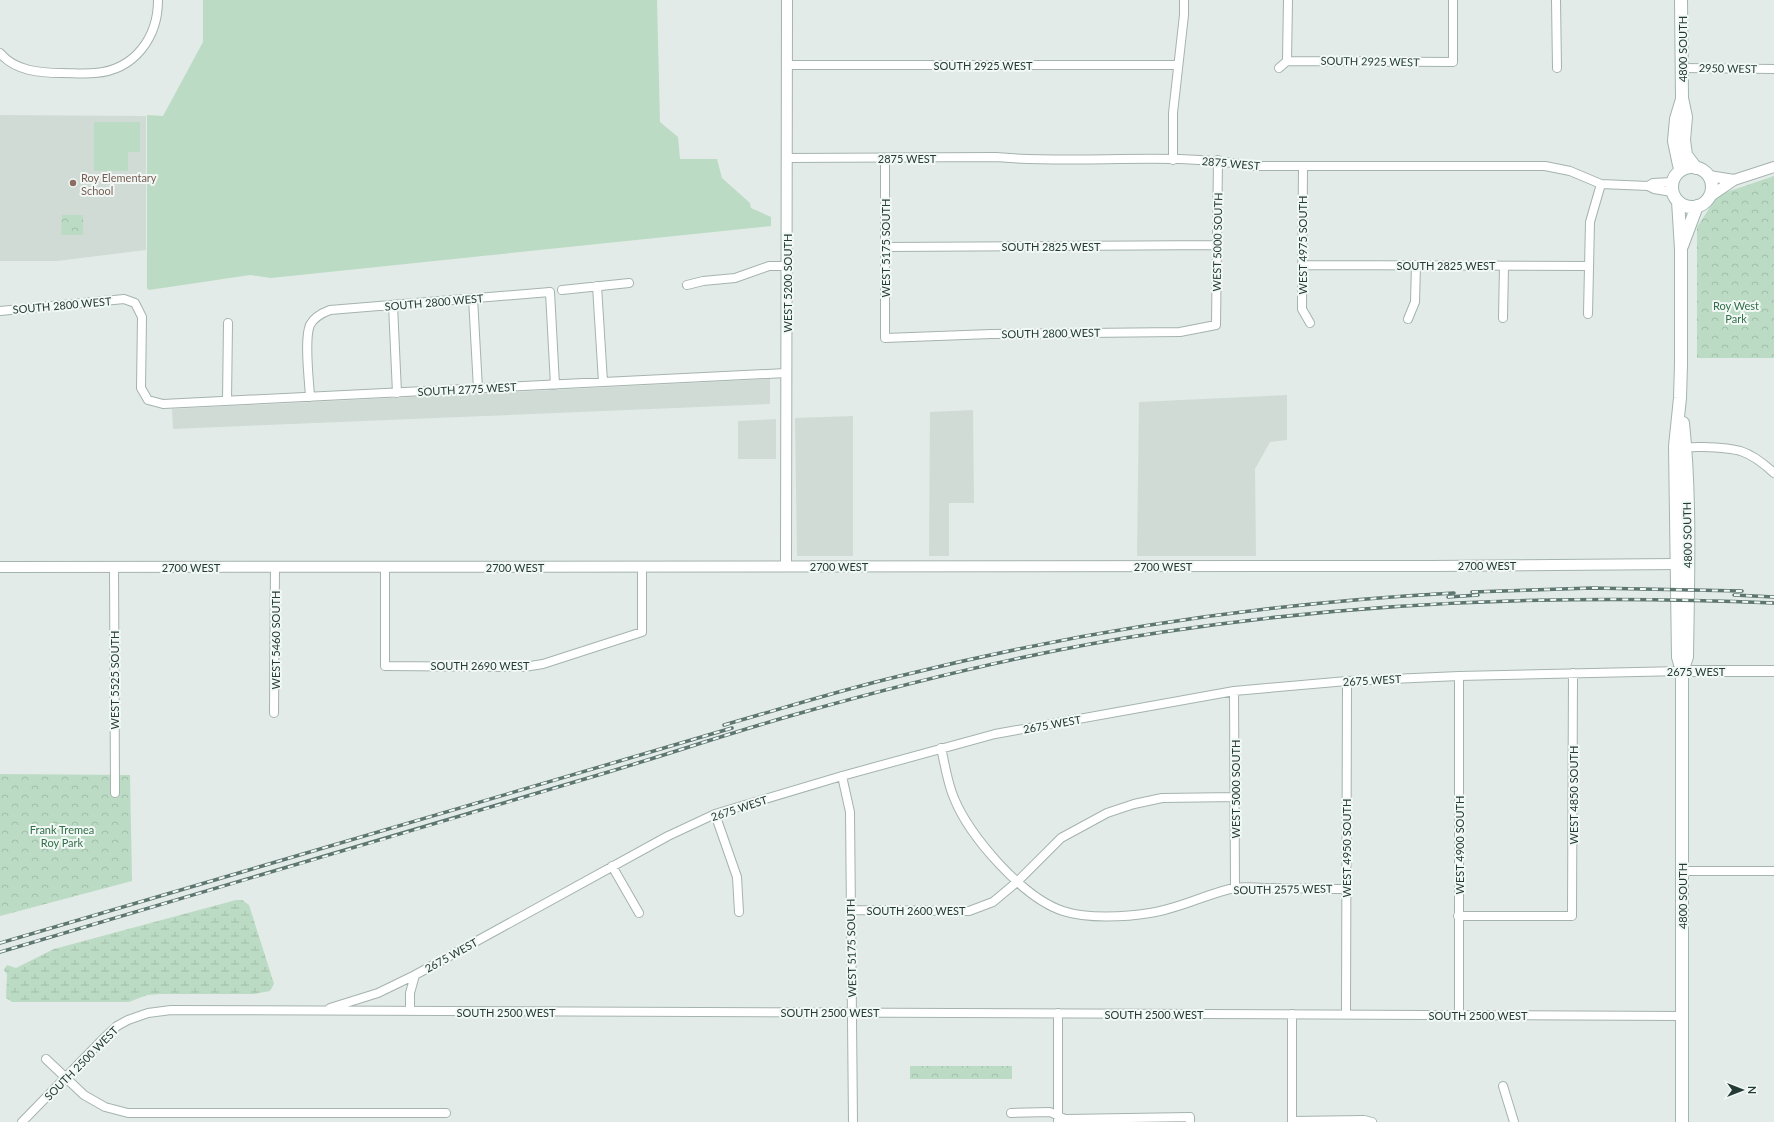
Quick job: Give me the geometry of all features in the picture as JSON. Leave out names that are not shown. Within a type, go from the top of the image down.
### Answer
[{"type":"main road","name":"4800 SOUTH","points":[[1681,0],[1682,98],[1686,117],[1684,140],[1686,155],[1696,168]]},
{"type":"main road","name":"4800 SOUTH","points":[[1679,172],[1680,160],[1674,141],[1676,118],[1682,98]]},
{"type":"main road","points":[[1690,167],[1696,168],[1709,176],[1711,184],[1709,197],[1702,204],[1696,206],[1683,205],[1674,192],[1679,172],[1690,167]]},
{"type":"main road","name":"4800 SOUTH","points":[[1674,192],[1681,249],[1680,398],[1675,446],[1678,564],[1678,657],[1682,671],[1682,1122]]},
{"type":"main road","name":"4800 SOUTH","points":[[1681,249],[1696,206]]},
{"type":"main road","name":"4800 SOUTH","points":[[1680,398],[1685,447],[1687,510],[1687,657],[1682,671]]},
{"type":"main road","points":[[1678,564],[1683,544],[1687,510]]},
{"type":"street","points":[[0,53],[14,65],[47,73],[96,73],[113,70],[136,55],[150,40],[156,23],[158,0]]},
{"type":"street","name":"WEST 5200 SOUTH","points":[[786,566],[787,0]]},
{"type":"street","points":[[1173,160],[1172,113],[1184,0]]},
{"type":"street","points":[[1279,68],[1287,61],[1288,0]]},
{"type":"street","name":"SOUTH 2925 WEST","points":[[1287,61],[1455,65],[1453,0]]},
{"type":"street","points":[[1556,0],[1557,68]]},
{"type":"street","name":"SOUTH 2925 WEST","points":[[787,65],[1178,65]]},
{"type":"street","name":"2950 WEST","points":[[1682,68],[1774,69]]},
{"type":"street","name":"2875 WEST","points":[[787,158],[1218,160],[1252,166],[1546,166],[1570,171],[1601,184],[1648,186],[1653,183],[1674,192]]},
{"type":"street","name":"WEST 5175 SOUTH","points":[[885,158],[885,338]]},
{"type":"street","name":"WEST 5000 SOUTH","points":[[1216,325],[1218,160]]},
{"type":"street","name":"WEST 4975 SOUTH","points":[[1303,166],[1302,309],[1310,323]]},
{"type":"street","points":[[1709,197],[1718,190],[1729,185],[1734,180],[1774,167]]},
{"type":"street","points":[[1709,176],[1734,180]]},
{"type":"street","points":[[1588,314],[1590,222],[1601,184]]},
{"type":"street","name":"SOUTH 2825 WEST","points":[[885,247],[1217,245]]},
{"type":"street","name":"SOUTH 2825 WEST","points":[[1302,265],[1589,266]]},
{"type":"street","points":[[1408,319],[1415,302],[1416,265]]},
{"type":"street","points":[[687,285],[703,281],[735,278],[769,266],[787,266]]},
{"type":"street","points":[[1503,318],[1504,266]]},
{"type":"street","points":[[562,290],[629,283]]},
{"type":"street","points":[[597,286],[603,382]]},
{"type":"street","name":"SOUTH 2800 WEST","points":[[310,397],[307,335],[311,323],[319,315],[330,310],[550,292],[555,385]]},
{"type":"street","points":[[473,298],[478,389]]},
{"type":"street","name":"SOUTH 2800 WEST","points":[[0,311],[124,299],[135,303],[142,317],[141,388],[148,400]]},
{"type":"street","points":[[393,305],[397,393]]},
{"type":"street","points":[[227,401],[228,323]]},
{"type":"street","name":"SOUTH 2800 WEST","points":[[885,338],[991,334],[1180,332],[1216,325]]},
{"type":"street","name":"SOUTH 2775 WEST","points":[[148,400],[163,404],[786,373]]},
{"type":"street","points":[[1685,447],[1730,448],[1742,450],[1754,456],[1774,473]]},
{"type":"street","name":"2700 WEST","points":[[0,567],[1678,564]]},
{"type":"street","name":"WEST 5525 SOUTH","points":[[114,567],[115,793]]},
{"type":"street","name":"WEST 5460 SOUTH","points":[[274,713],[275,567]]},
{"type":"street","name":"SOUTH 2690 WEST","points":[[385,567],[385,666],[524,667],[543,664],[642,632],[642,567]]},
{"type":"street","name":"2675 WEST","points":[[410,1011],[410,993],[415,975],[668,836],[716,814],[842,776],[995,734],[1234,691],[1347,681],[1573,673],[1774,671]]},
{"type":"street","name":"WEST 4850 SOUTH","points":[[1458,916],[1572,916],[1573,673]]},
{"type":"street","name":"WEST 4900 SOUTH","points":[[1459,676],[1459,1015]]},
{"type":"street","name":"WEST 4950 SOUTH","points":[[1346,1014],[1347,681]]},
{"type":"street","name":"WEST 5000 SOUTH","points":[[1234,691],[1235,888]]},
{"type":"street","name":"SOUTH 2575 WEST","points":[[941,748],[953,797],[968,826],[982,845],[1018,881],[1040,899],[1063,911],[1083,915],[1127,916],[1151,913],[1177,907],[1235,888],[1346,889]]},
{"type":"street","name":"WEST 5175 SOUTH","points":[[842,776],[850,812],[853,1122]]},
{"type":"street","name":"SOUTH 2600 WEST","points":[[850,910],[969,911],[993,902],[1018,881],[1061,838],[1107,813],[1134,804],[1162,798],[1235,797]]},
{"type":"street","points":[[716,814],[737,877],[739,912]]},
{"type":"street","points":[[612,866],[639,913]]},
{"type":"street","points":[[1682,871],[1774,871]]},
{"type":"street","points":[[323,1010],[378,993],[415,975]]},
{"type":"street","name":"SOUTH 2500 WEST","points":[[22,1122],[117,1026],[128,1020],[148,1013],[171,1010],[1682,1016]]},
{"type":"street","points":[[1058,1013],[1058,1119]]},
{"type":"street","points":[[1292,1014],[1292,1122],[1364,1120],[1372,1122]]},
{"type":"street","points":[[46,1059],[84,1095],[105,1107],[128,1113],[446,1112]]},
{"type":"street","points":[[1504,1086],[1514,1122]]},
{"type":"street","points":[[1011,1113],[1050,1112],[1058,1119],[1190,1120]]},
{"type":"street","points":[[307,1113],[307,1122]]},
{"type":"shaded area","name":"Roy Elementary School","points":[[0,115],[146,116],[146,250],[57,261],[0,261]]},
{"type":"shaded area","points":[[770,379],[770,404],[173,429],[172,409]]},
{"type":"shaded area","points":[[1287,395],[1287,440],[1270,442],[1255,469],[1256,556],[1137,556],[1139,402]]},
{"type":"shaded area","points":[[973,410],[974,503],[949,503],[949,556],[929,556],[930,412]]},
{"type":"shaded area","points":[[853,416],[853,556],[797,556],[795,418]]},
{"type":"shaded area","points":[[776,419],[776,459],[738,459],[738,421]]},
{"type":"green space","points":[[203,0],[657,0],[660,122],[678,137],[680,159],[717,159],[722,178],[750,203],[751,208],[771,217],[771,226],[271,278],[250,275],[149,290],[147,288],[147,115],[163,116],[203,42]]},
{"type":"green space","points":[[94,122],[140,122],[140,152],[128,152],[128,171],[94,171]]},
{"type":"green space","name":"Roy West Park","points":[[1774,176],[1774,358],[1697,358],[1697,227],[1718,195]]},
{"type":"green space","points":[[62,215],[83,215],[83,235],[61,235]]},
{"type":"green space","name":"Frank Tremea Roy Park","points":[[0,774],[130,775],[132,881],[0,916]]},
{"type":"green space","points":[[236,900],[242,900],[249,905],[274,984],[270,991],[254,994],[147,995],[129,1002],[12,1002],[6,998],[7,974],[4,970],[7,965],[16,968],[54,949]]},
{"type":"green space","points":[[910,1066],[1012,1066],[1012,1079],[910,1079]]},
{"type":"railway","points":[[1472,592],[1592,588],[1742,591]]},
{"type":"railway","points":[[724,725],[882,680],[972,659],[1109,632],[1246,611],[1454,593]]},
{"type":"railway","points":[[1448,597],[1478,595]]},
{"type":"railway","points":[[1734,595],[1774,597]]},
{"type":"railway","points":[[0,952],[530,796],[797,714],[888,689],[1025,657],[1117,639],[1239,621],[1391,607],[1468,602],[1621,599],[1774,603]]},
{"type":"railway","points":[[0,943],[732,728]]},
{"type":"place","name":"Roy Elementary School","points":[[73,183]]}]
